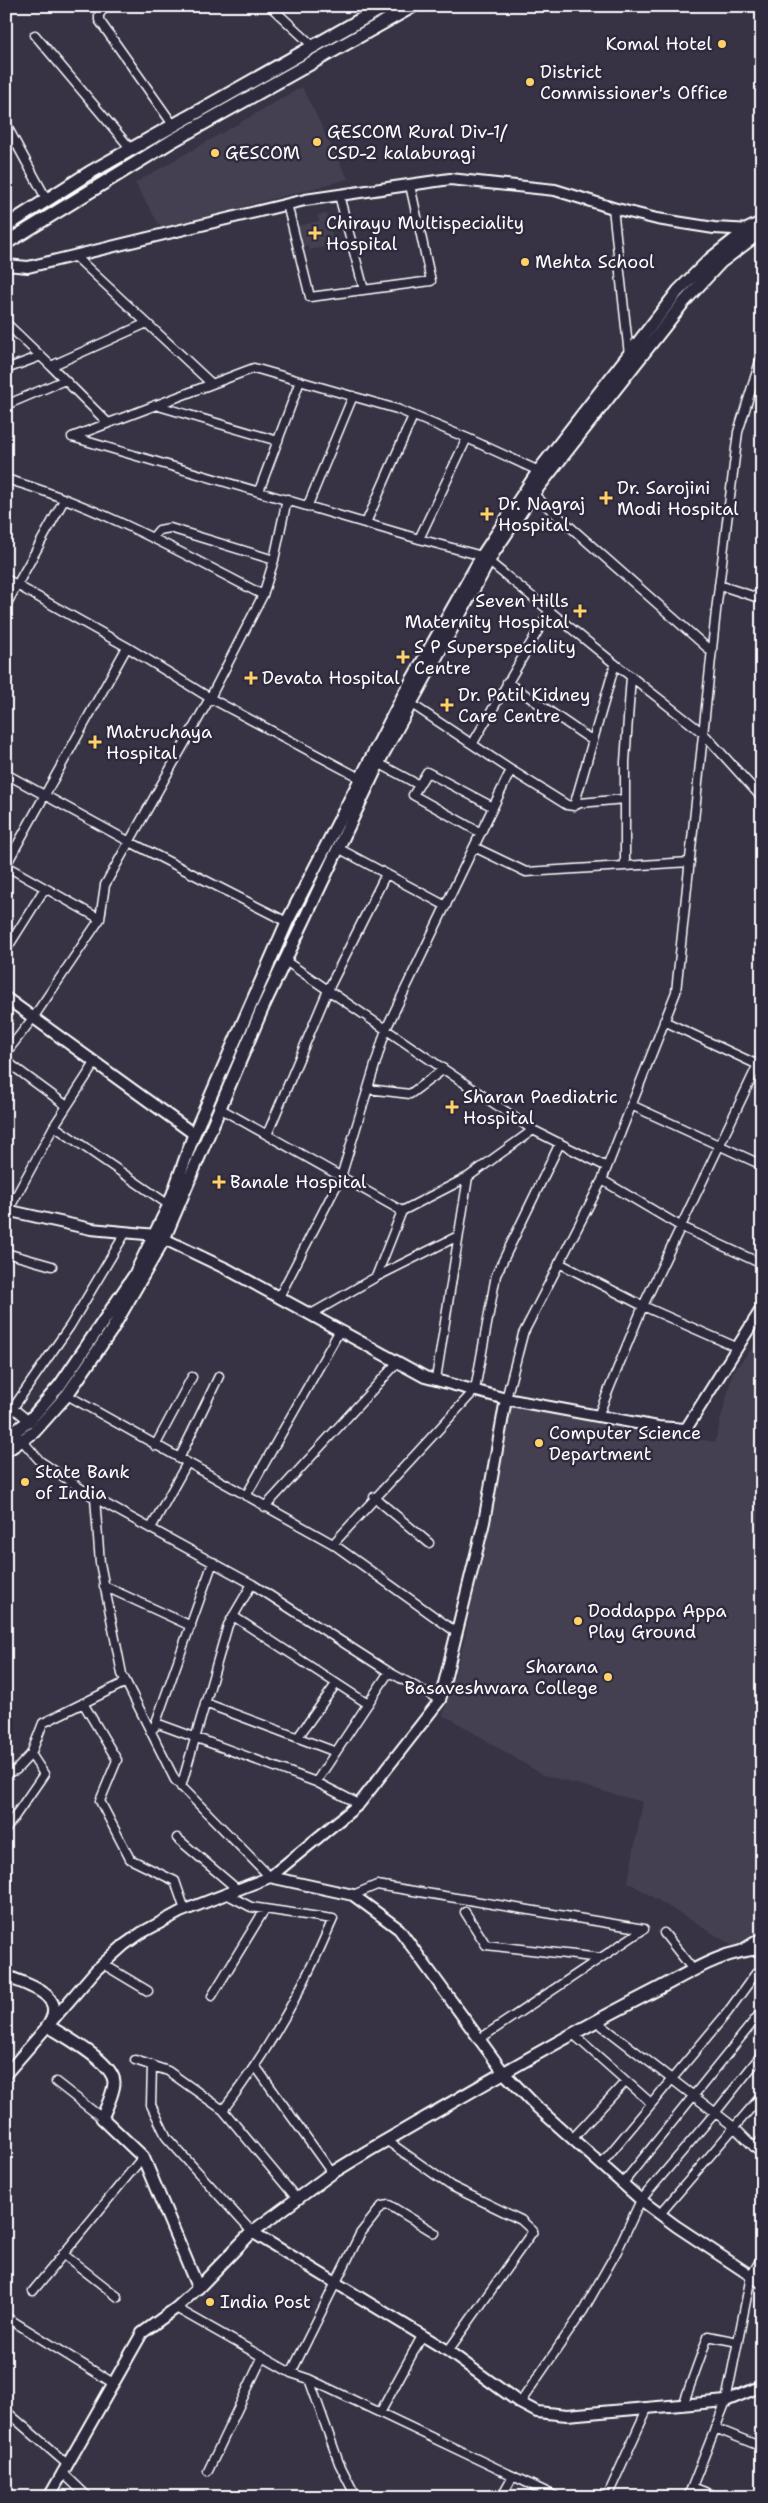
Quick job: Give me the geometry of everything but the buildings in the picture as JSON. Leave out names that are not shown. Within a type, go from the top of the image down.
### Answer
[{"type":"main road","points":[[6,226],[131,149],[385,6]]},
{"type":"main road","points":[[6,243],[172,141],[413,6]]},
{"type":"main road","points":[[570,439],[628,355],[690,277],[748,229],[762,222]]},
{"type":"main road","points":[[10,1435],[29,1421],[66,1378],[160,1237],[194,1134],[287,922],[406,700],[485,558],[543,473],[570,439],[638,362],[699,284],[721,262],[762,231]]},
{"type":"main road","points":[[485,558],[533,494],[543,473]]},
{"type":"main road","points":[[6,1451],[22,1442],[51,1414],[67,1395],[111,1331],[160,1237],[221,1109],[284,960],[338,848],[364,781],[378,763],[406,700]]},
{"type":"main road","points":[[6,1976],[33,1988],[53,2002],[55,2010],[48,2026],[96,2058],[113,2075],[114,2084],[102,2118],[143,2157],[198,2288],[252,2232],[332,2173],[386,2140],[596,2021],[694,1970],[744,1949],[762,1949]]},
{"type":"street","points":[[105,6],[98,20],[174,126]]},
{"type":"street","points":[[270,6],[314,47]]},
{"type":"street","points":[[35,35],[131,149]]},
{"type":"street","points":[[6,121],[10,132],[47,200]]},
{"type":"street","points":[[6,265],[28,267],[287,204],[450,179],[555,190],[613,208],[714,228],[762,231]]},
{"type":"street","points":[[287,204],[310,298],[431,281],[410,185]]},
{"type":"street","points":[[339,195],[364,290]]},
{"type":"street","points":[[613,208],[628,355],[638,362]]},
{"type":"street","points":[[76,256],[212,384]]},
{"type":"street","points":[[6,323],[108,424]]},
{"type":"street","points":[[51,366],[147,323]]},
{"type":"street","points":[[6,2074],[104,1964],[141,1933],[186,1910],[270,1877],[359,1804],[440,1700],[484,1522],[506,1399],[523,1334],[602,1180],[676,992],[719,585],[738,432],[762,355]]},
{"type":"street","points":[[6,369],[41,356]]},
{"type":"street","points":[[543,473],[468,438],[413,416],[353,396],[254,368],[72,437],[485,558],[614,664],[704,734],[762,798]]},
{"type":"street","points":[[6,404],[65,380]]},
{"type":"street","points":[[259,491],[300,381]]},
{"type":"street","points":[[308,506],[353,396]]},
{"type":"street","points":[[155,405],[278,441]]},
{"type":"street","points":[[366,523],[413,416]]},
{"type":"street","points":[[419,539],[468,438]]},
{"type":"street","points":[[6,479],[44,490],[153,537],[263,595]]},
{"type":"street","points":[[533,494],[712,652]]},
{"type":"street","points":[[6,1053],[33,1018],[100,919],[105,886],[210,698],[263,595],[274,560],[287,499]]},
{"type":"street","points":[[6,605],[64,500]]},
{"type":"street","points":[[153,537],[159,530],[170,528],[274,560]]},
{"type":"street","points":[[6,579],[127,647],[210,698],[364,781]]},
{"type":"street","points":[[719,585],[762,599]]},
{"type":"street","points":[[473,743],[550,610]]},
{"type":"street","points":[[100,919],[6,865],[127,647]]},
{"type":"street","points":[[574,806],[614,664]]},
{"type":"street","points":[[624,866],[631,676]]},
{"type":"street","points":[[507,682],[593,741]]},
{"type":"street","points":[[406,700],[567,805],[574,806],[580,802],[625,799]]},
{"type":"street","points":[[378,763],[419,785]]},
{"type":"street","points":[[279,1297],[341,1177],[386,1029],[512,770]]},
{"type":"street","points":[[481,833],[413,795],[427,772],[493,807]]},
{"type":"street","points":[[6,774],[130,842],[287,922]]},
{"type":"street","points":[[474,847],[526,872],[690,862]]},
{"type":"street","points":[[338,848],[446,906]]},
{"type":"street","points":[[267,1135],[328,990],[386,874]]},
{"type":"street","points":[[6,950],[45,888]]},
{"type":"street","points":[[284,960],[533,1130],[607,1167]]},
{"type":"street","points":[[6,998],[194,1134]]},
{"type":"street","points":[[664,1021],[758,1065]]},
{"type":"street","points":[[598,1416],[643,1306],[762,1056]]},
{"type":"street","points":[[6,1061],[68,1106]]},
{"type":"street","points":[[95,1063],[54,1126],[7,1211],[91,1229],[160,1237],[279,1297],[425,1377],[506,1399],[658,1427],[686,1429],[762,1308]]},
{"type":"street","points":[[368,1090],[410,1094],[444,1069]]},
{"type":"street","points":[[631,1105],[762,1165]]},
{"type":"street","points":[[221,1109],[402,1211]]},
{"type":"street","points":[[54,1126],[169,1205]]},
{"type":"street","points":[[376,1277],[402,1211],[468,1177],[533,1130]]},
{"type":"street","points":[[333,1544],[374,1497],[475,1390],[496,1275],[560,1144]]},
{"type":"street","points":[[436,1379],[456,1237],[468,1177]]},
{"type":"street","points":[[602,1180],[680,1226],[762,1264]]},
{"type":"street","points":[[29,1421],[9,1405],[70,1326],[126,1232]]},
{"type":"street","points":[[311,1314],[376,1277],[456,1237]]},
{"type":"street","points":[[6,1253],[52,1266]]},
{"type":"street","points":[[559,1263],[643,1306],[736,1347]]},
{"type":"street","points":[[246,1496],[340,1330]]},
{"type":"street","points":[[265,1506],[398,1362]]},
{"type":"street","points":[[179,1459],[219,1376]]},
{"type":"street","points":[[155,1446],[192,1377]]},
{"type":"street","points":[[67,1395],[333,1544],[456,1632]]},
{"type":"street","points":[[10,1435],[22,1442],[40,1461],[55,1473],[95,1498],[252,1584],[390,1672],[440,1700]]},
{"type":"street","points":[[151,1528],[187,1463]]},
{"type":"street","points":[[374,1497],[428,1542]]},
{"type":"street","points":[[95,1498],[100,1562],[122,1674],[175,1780],[270,1877],[353,1895],[399,1929],[478,2040],[504,2073],[538,2108],[602,2163],[641,2200],[762,2283]]},
{"type":"street","points":[[152,1734],[213,1562]]},
{"type":"street","points":[[181,1786],[228,1625],[252,1584]]},
{"type":"street","points":[[104,1586],[191,1626]]},
{"type":"street","points":[[233,1616],[368,1704]]},
{"type":"street","points":[[316,1782],[390,1672]]},
{"type":"street","points":[[6,1773],[16,1770],[31,1754],[43,1723],[126,1682]]},
{"type":"street","points":[[298,1737],[336,1684]]},
{"type":"street","points":[[83,1703],[117,1760],[100,1801],[130,1860],[176,1882],[186,1910]]},
{"type":"street","points":[[205,1703],[336,1752]]},
{"type":"street","points":[[156,1723],[196,1736],[316,1782],[359,1804]]},
{"type":"street","points":[[6,1829],[44,1774],[31,1754]]},
{"type":"street","points":[[177,1838],[238,1890]]},
{"type":"street","points":[[353,1895],[377,1885],[644,1929],[478,2040]]},
{"type":"street","points":[[223,2110],[256,2067],[297,1994],[333,1919],[251,1907],[226,1894]]},
{"type":"street","points":[[212,1996],[265,1909]]},
{"type":"street","points":[[464,1912],[486,1946],[601,1958]]},
{"type":"street","points":[[664,1933],[694,1970]]},
{"type":"street","points":[[744,1949],[762,1938]]},
{"type":"street","points":[[104,1964],[148,1991]]},
{"type":"street","points":[[602,2163],[728,2013],[756,1973]]},
{"type":"street","points":[[623,2183],[762,2011]]},
{"type":"street","points":[[596,2021],[734,2127],[762,2154]]},
{"type":"street","points":[[573,2034],[651,2103]]},
{"type":"street","points":[[520,2403],[583,2311],[617,2251],[641,2200],[762,2054]]},
{"type":"street","points":[[135,2060],[168,2071],[223,2110],[296,2198]]},
{"type":"street","points":[[152,2066],[151,2105],[167,2138],[252,2232],[336,2285],[448,2351],[520,2403],[537,2412],[567,2415],[726,2401],[762,2386]]},
{"type":"street","points":[[256,2067],[332,2173]]},
{"type":"street","points":[[573,2138],[626,2081]]},
{"type":"street","points":[[56,2082],[102,2118]]},
{"type":"street","points":[[660,2214],[762,2094]]},
{"type":"street","points":[[755,2148],[762,2139]]},
{"type":"street","points":[[386,2140],[451,2186],[521,2220],[533,2231],[448,2351]]},
{"type":"street","points":[[33,2291],[143,2157]]},
{"type":"street","points":[[291,2373],[360,2234],[386,2204],[434,2233]]},
{"type":"street","points":[[64,2254],[118,2298]]},
{"type":"street","points":[[688,2497],[726,2401],[751,2276],[762,2257]]},
{"type":"street","points":[[49,2497],[142,2333],[176,2308],[198,2288]]},
{"type":"street","points":[[176,2308],[291,2373],[308,2379],[557,2497]]},
{"type":"street","points":[[6,2317],[113,2383]]},
{"type":"street","points":[[380,2413],[422,2336]]},
{"type":"street","points":[[683,2405],[708,2336],[738,2342]]},
{"type":"street","points":[[208,2472],[262,2358]]},
{"type":"street","points":[[308,2379],[339,2463],[356,2497]]},
{"type":"street","points":[[607,2497],[646,2409]]},
{"type":"street","points":[[6,2411],[64,2468],[88,2497]]},
{"type":"street","points":[[715,2428],[762,2447]]},
{"type":"street","points":[[501,2497],[512,2476]]},
{"type":"street","points":[[692,2487],[718,2497]]},
{"type":"street","points":[[350,2497],[351,2488]]},
{"type":"shaded area","points":[[302,87],[348,179],[161,228],[135,183]]},
{"type":"shaded area","name":"Chirayu Multispeciality Hospital","points":[[327,214],[333,241],[324,243],[325,247],[309,250],[308,245],[303,246],[298,226],[319,221],[318,215]]},
{"type":"shaded area","name":"Sharana Basaveshwara College","points":[[762,1336],[762,1929],[735,1947],[628,1882],[643,1802],[543,1775],[453,1720],[443,1716],[465,1638],[510,1406],[715,1442],[733,1372]]},
{"type":"place","name":"Komal Hotel","points":[[722,44]]},
{"type":"place","name":"District Commissioner's Office","points":[[530,82]]},
{"type":"place","name":"GESCOM Rural Div-1/ CSD-2 kalaburagi","points":[[317,142]]},
{"type":"place","name":"GESCOM","points":[[215,153]]},
{"type":"place","name":"Chirayu Multispeciality Hospital","points":[[315,233]]},
{"type":"place","name":"Mehta School","points":[[525,262]]},
{"type":"place","name":"Dr. Sarojini Modi Hospital","points":[[606,498]]},
{"type":"place","name":"Dr. Nagraj Hospital","points":[[487,514]]},
{"type":"place","name":"Seven Hills Maternity Hospital","points":[[580,611]]},
{"type":"place","name":"S P Superspeciality Centre","points":[[403,657]]},
{"type":"place","name":"Devata Hospital","points":[[251,678]]},
{"type":"place","name":"Dr. Patil Kidney Care Centre","points":[[447,705]]},
{"type":"place","name":"Matruchaya Hospital","points":[[95,742]]},
{"type":"place","name":"Sharan Paediatric Hospital","points":[[452,1107]]},
{"type":"place","name":"Banale Hospital","points":[[219,1182]]},
{"type":"place","name":"Computer Science Department","points":[[539,1443]]},
{"type":"place","name":"State Bank of India","points":[[25,1482]]},
{"type":"place","name":"Doddappa Appa Play Ground","points":[[578,1621]]},
{"type":"place","name":"Sharana Basaveshwara College","points":[[608,1677]]},
{"type":"place","name":"India Post","points":[[210,2302]]}]
